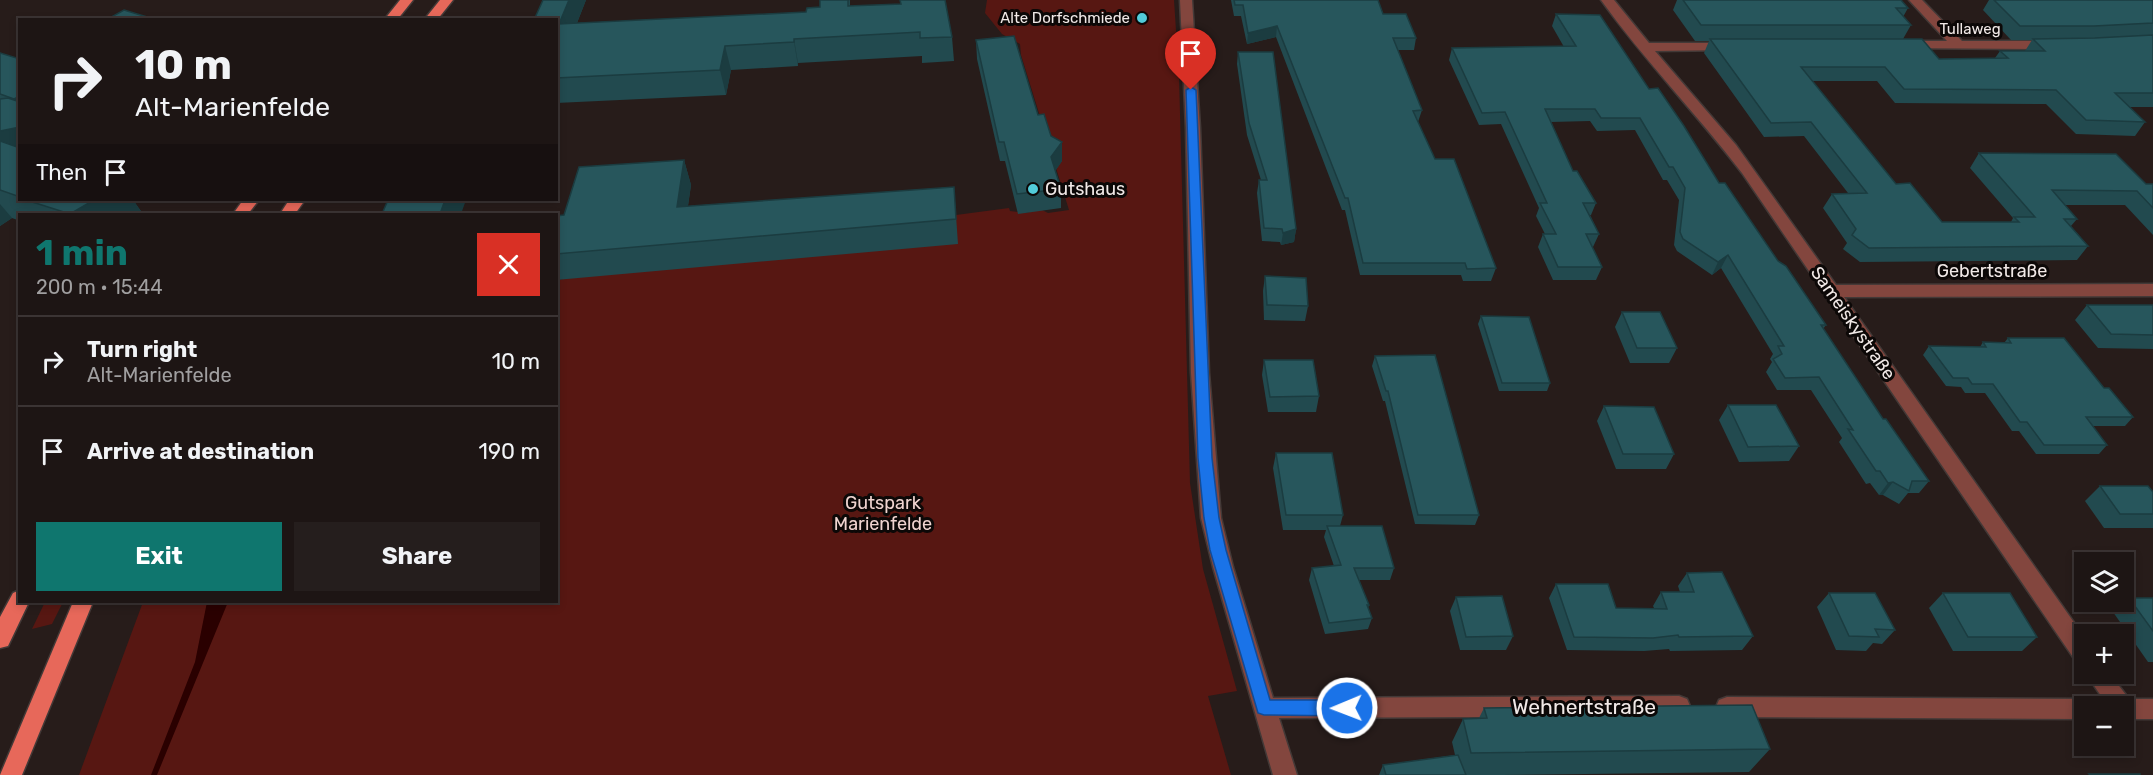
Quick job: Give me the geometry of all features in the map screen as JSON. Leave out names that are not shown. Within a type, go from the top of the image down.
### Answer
[{"type":"main road","points":[[392,18],[407,0]]},
{"type":"main road","points":[[432,18],[447,0]]},
{"type":"main road","points":[[241,213],[250,201]]},
{"type":"main road","points":[[0,639],[18,603]]},
{"type":"main road","points":[[10,775],[83,603]]},
{"type":"street","points":[[1186,0],[1193,128],[1200,373],[1209,498],[1223,567],[1285,775]]},
{"type":"street","name":"Sameiskystraße","points":[[1607,0],[1642,47],[1731,148],[2074,640]]},
{"type":"street","points":[[1915,0],[1958,45]]},
{"type":"street","name":"Tullaweg","points":[[1893,45],[2062,45]]},
{"type":"street","points":[[1642,47],[1742,46]]},
{"type":"street","name":"Gebertstraße","points":[[1831,291],[2153,290]]},
{"type":"street","name":"Wehnertstraße","points":[[1264,708],[1550,705],[2074,709]]},
{"type":"street","points":[[2134,708],[2153,709]]},
{"type":"green space","name":"Gutspark Marienfelde","points":[[987,0],[1174,0],[1179,76],[1190,483],[1203,569],[1237,691],[1208,696],[1231,775],[79,775],[143,603],[558,603],[558,280],[956,215],[1009,208],[1010,211],[1026,213],[1040,209],[1048,213],[1069,210],[1021,55],[1020,44],[1002,34],[985,13]]},
{"type":"green space","points":[[45,603],[62,603],[52,624],[32,629]]},
{"type":"shaded area","points":[[207,603],[228,603],[157,775],[151,775],[195,662]]},
{"type":"building","points":[[543,0],[569,0],[559,24],[806,12],[807,8],[820,7],[820,0],[848,0],[848,6],[901,4],[900,0],[945,0],[952,37],[920,38],[920,32],[794,39],[794,42],[725,46],[720,70],[558,78],[558,18],[535,18]]},
{"type":"building","points":[[1234,0],[1378,0],[1383,14],[1406,14],[1416,38],[1393,38],[1422,110],[1413,111],[1435,159],[1454,159],[1496,268],[1467,269],[1465,263],[1363,263],[1348,198],[1345,198],[1277,26],[1248,33],[1243,5],[1235,5]]},
{"type":"building","points":[[1683,0],[1901,0],[1908,8],[1896,8],[1911,25],[1701,25]]},
{"type":"building","points":[[1994,0],[2153,0],[2153,23],[2020,26]]},
{"type":"building","points":[[124,10],[150,18],[110,18]]},
{"type":"building","points":[[1556,14],[1600,15],[1649,89],[1658,88],[1719,183],[1725,183],[1778,261],[1786,266],[1826,325],[1821,325],[1883,419],[1886,419],[1929,481],[1912,481],[1909,491],[1893,482],[1888,483],[1880,471],[1876,471],[1848,429],[1853,430],[1819,377],[1785,378],[1773,359],[1782,354],[1778,346],[1784,346],[1728,255],[1718,262],[1683,239],[1680,232],[1685,188],[1673,167],[1669,167],[1640,118],[1601,118],[1595,109],[1545,109],[1573,171],[1577,171],[1596,203],[1583,203],[1599,234],[1586,234],[1602,267],[1558,267],[1543,234],[1556,234],[1540,203],[1547,203],[1505,112],[1482,113],[1452,48],[1576,46]]},
{"type":"building","points":[[2153,35],[2153,93],[2115,93],[2145,122],[2086,120],[2056,90],[1904,89],[1885,67],[1801,67],[1896,184],[1910,183],[1942,222],[2019,222],[2014,217],[2035,217],[1979,153],[2116,154],[2146,184],[2153,184],[2153,208],[2137,191],[2052,190],[2077,219],[2064,219],[2088,246],[1869,248],[1852,235],[1856,229],[1832,194],[1867,193],[1811,122],[1771,123],[1710,39],[1922,39],[1939,59],[2008,58],[2000,51],[2045,51],[2033,39]]},
{"type":"building","points":[[1014,36],[1038,115],[1044,114],[1051,136],[1062,142],[1051,157],[1061,189],[1017,194],[1004,142],[999,142],[976,40]]},
{"type":"building","points":[[1238,52],[1273,52],[1296,229],[1283,233],[1282,229],[1264,228],[1259,180],[1267,180],[1249,123]]},
{"type":"building","points":[[0,53],[18,58],[18,97],[14,99],[0,94]]},
{"type":"building","points":[[8,98],[18,101],[18,127],[0,131],[0,99]]},
{"type":"building","points":[[0,141],[18,147],[18,196],[0,190]]},
{"type":"building","points":[[684,160],[677,207],[954,187],[956,219],[558,254],[558,216],[564,215],[579,167]]},
{"type":"building","points":[[29,201],[92,201],[72,213]]},
{"type":"building","points":[[388,201],[445,201],[440,213],[382,213]]},
{"type":"building","points":[[1265,276],[1306,278],[1308,306],[1267,305]]},
{"type":"building","points":[[2087,305],[2153,305],[2153,335],[2111,334]]},
{"type":"building","points":[[1622,312],[1660,312],[1677,348],[1637,348]]},
{"type":"building","points":[[1481,316],[1529,317],[1550,383],[1502,383]]},
{"type":"building","points":[[2008,338],[2064,338],[2104,388],[2109,388],[2133,417],[2086,417],[2107,445],[2044,445],[2027,422],[2020,422],[1993,384],[1972,384],[1968,378],[1953,378],[1929,346],[1986,347],[1983,342],[2011,343]]},
{"type":"building","points":[[1435,355],[1479,515],[1418,515],[1388,391],[1386,391],[1375,356]]},
{"type":"building","points":[[1264,360],[1313,360],[1319,396],[1270,397]]},
{"type":"building","points":[[1728,405],[1776,405],[1799,446],[1748,447]]},
{"type":"building","points":[[1604,406],[1654,407],[1674,454],[1623,454]]},
{"type":"building","points":[[1276,453],[1332,453],[1343,515],[1286,515]]},
{"type":"building","points":[[2100,486],[2148,486],[2153,492],[2153,514],[2120,514]]},
{"type":"building","points":[[1327,526],[1382,526],[1394,568],[1354,568],[1372,618],[1329,623],[1312,568],[1341,565]]},
{"type":"building","points":[[1722,572],[1753,636],[1574,637],[1556,584],[1608,584],[1616,608],[1667,609],[1661,592],[1694,592],[1687,573]]},
{"type":"building","points":[[1829,593],[1875,593],[1895,630],[1875,629],[1879,637],[1849,636]]},
{"type":"building","points":[[1943,593],[2010,593],[2037,637],[1968,637]]},
{"type":"building","points":[[1502,596],[1513,636],[1466,637],[1456,597]]},
{"type":"building","points":[[2134,598],[2153,598],[2153,631],[2134,605]]},
{"type":"building","points":[[1752,705],[1770,749],[1471,753],[1463,719],[1487,718],[1484,708]]},
{"type":"building","points":[[1458,755],[1466,775],[1386,775],[1383,765]]},
{"type":"building","points":[[2140,774],[2140,775],[2090,775]]},
{"type":"place","name":"Alte Dorfschmiede","points":[[1142,18]]},
{"type":"place","name":"Gutshaus","points":[[1033,189]]},
{"type":"route","points":[[1191,90],[1200,373],[1211,518],[1218,550],[1264,708],[1347,708]]}]
